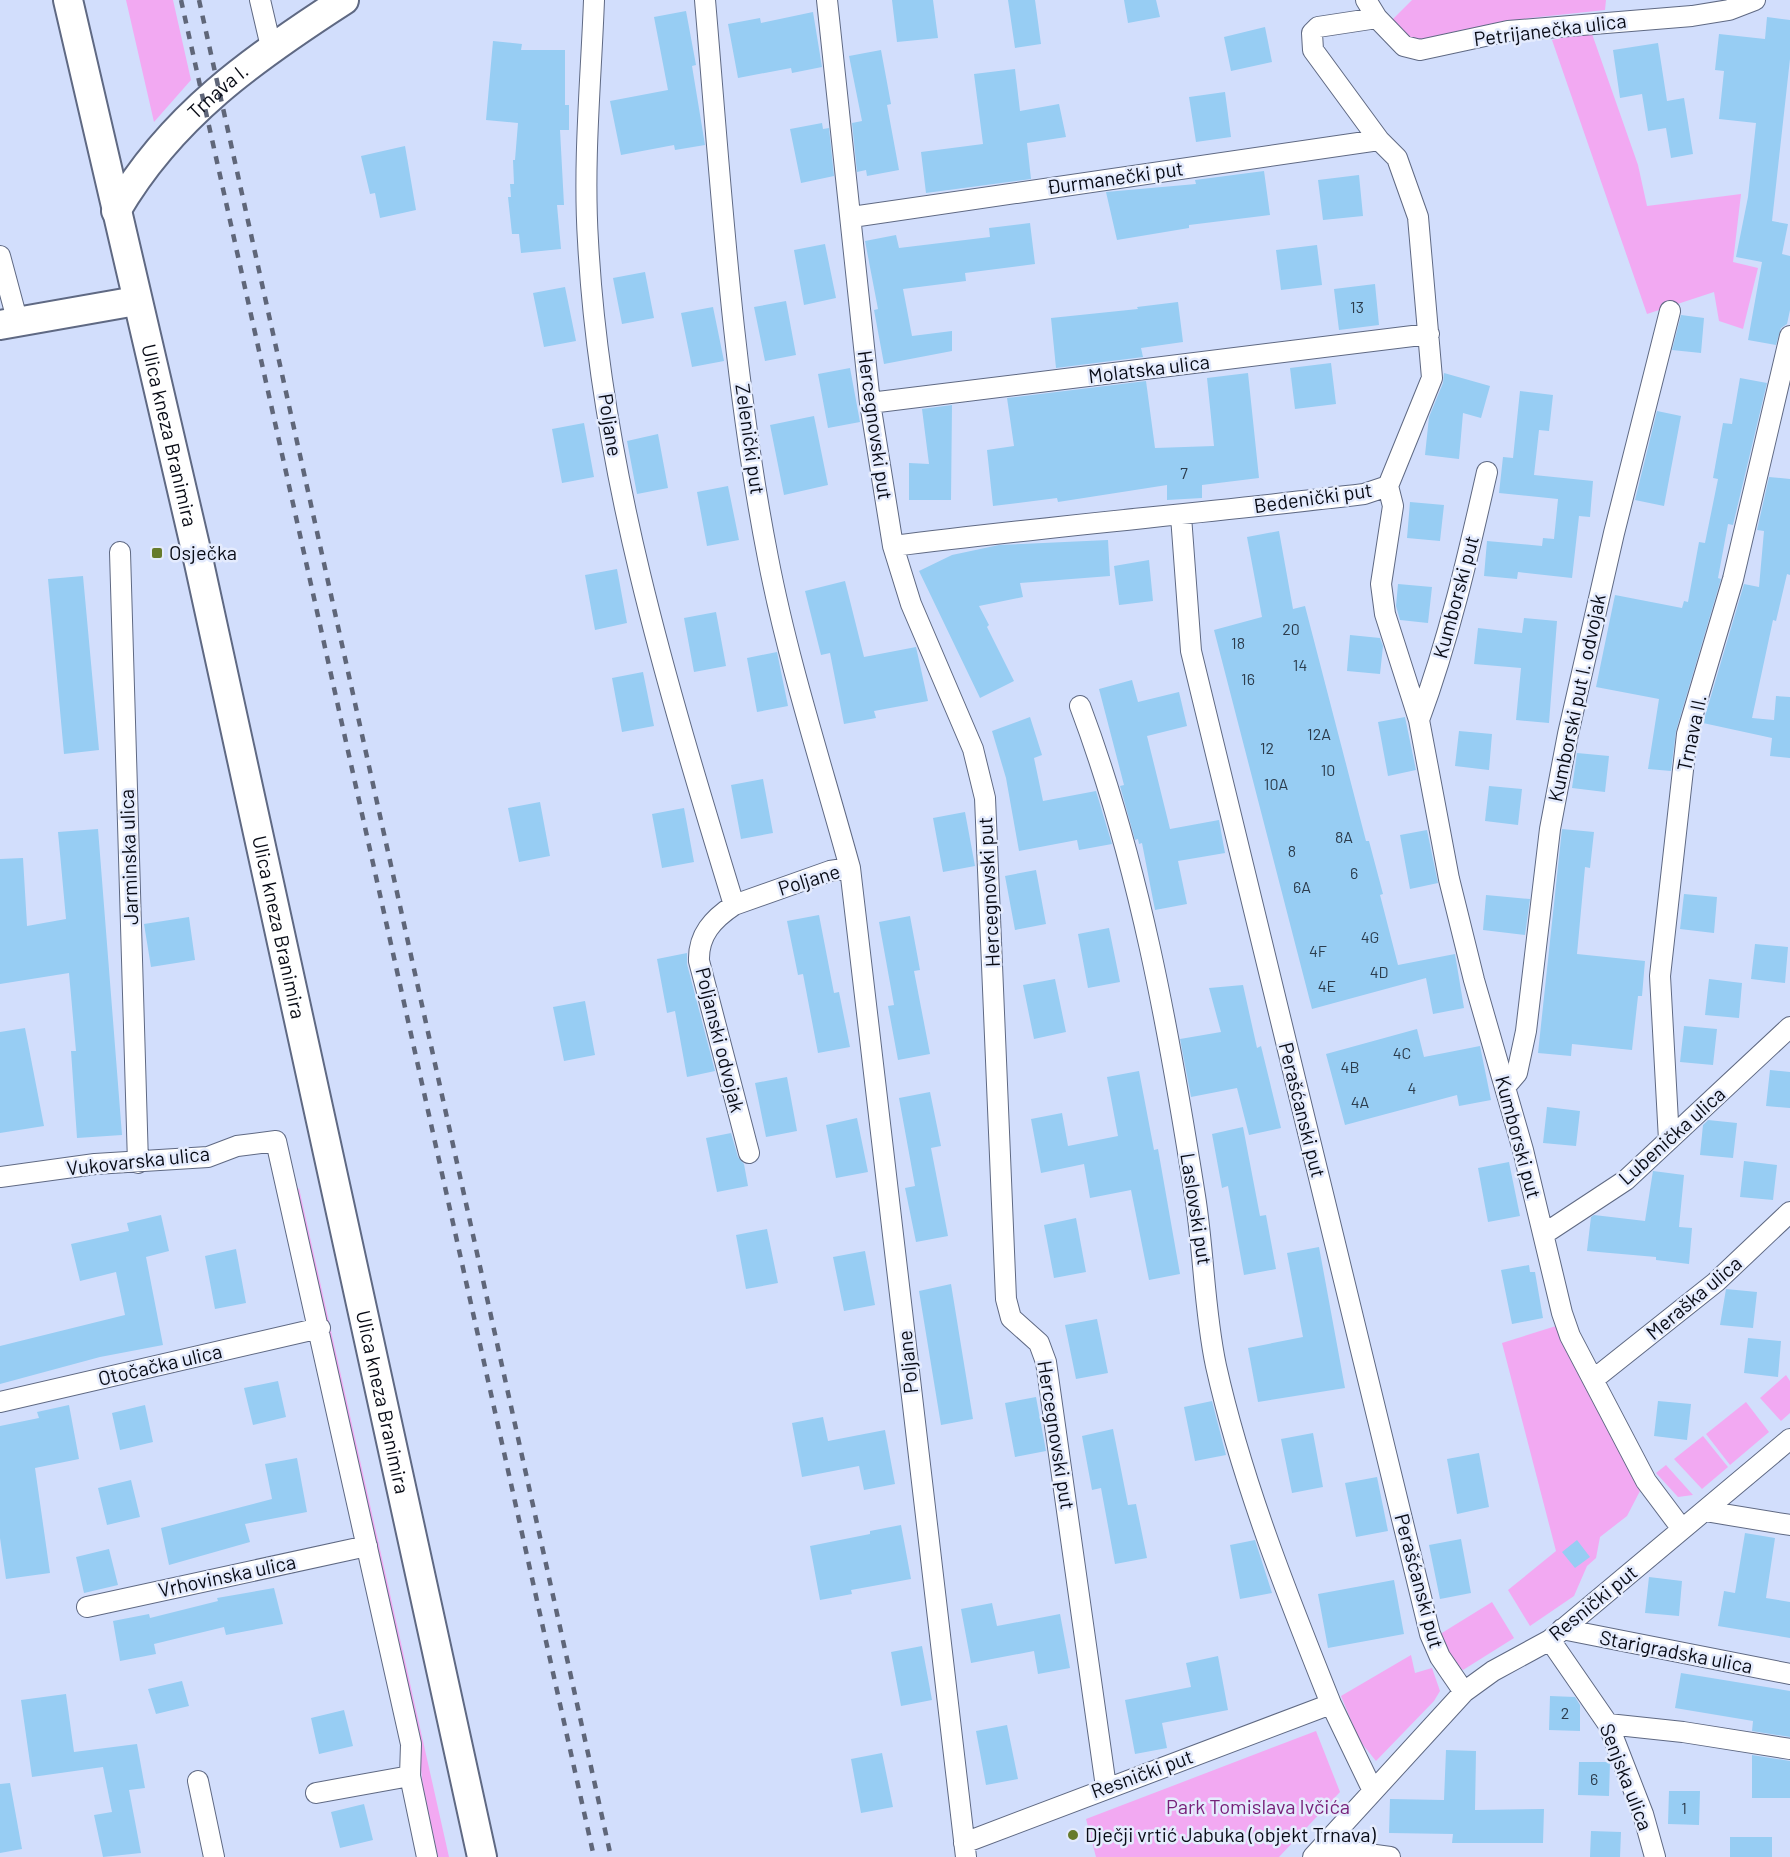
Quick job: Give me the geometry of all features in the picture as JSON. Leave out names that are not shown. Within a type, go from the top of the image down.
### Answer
[{"type":"main road","name":"Ulica kneza Branimira","points":[[68,0],[199,563],[482,1857]]},
{"type":"main road","name":"Trnava I.","points":[[116,211],[150,158],[218,90],[271,47],[344,0]]},
{"type":"main road","points":[[9,324],[136,300]]},
{"type":"street","points":[[260,0],[271,47]]},
{"type":"street","name":"Poljane","points":[[594,0],[587,188],[588,241],[607,413],[622,496],[686,747],[734,905],[830,871],[850,868],[935,1612],[965,1850]]},
{"type":"street","name":"Zelenički put","points":[[705,0],[724,224],[756,488],[778,605],[850,868]]},
{"type":"street","name":"Hercegnovski put","points":[[827,0],[852,217],[870,403],[893,546],[911,604],[974,748],[985,798],[1006,1299],[1011,1318],[1039,1343],[1046,1362],[1106,1787]]},
{"type":"street","name":"Petrijanečka ulica","points":[[1366,0],[1377,18],[1404,45],[1420,50],[1508,31],[1692,16],[1729,10],[1755,0]]},
{"type":"street","name":"Bedenički put","points":[[893,546],[1020,530],[1181,516],[1364,494],[1388,486],[1432,378],[1418,217],[1397,158],[1379,140],[1313,50],[1312,33],[1318,27],[1377,18]]},
{"type":"street","name":"Đurmanečki put","points":[[852,217],[1379,140]]},
{"type":"street","points":[[0,256],[9,324]]},
{"type":"street","name":"Kumborski put I. odvojak","points":[[1505,1087],[1517,1073],[1526,1031],[1550,829],[1568,734],[1614,533],[1670,311]]},
{"type":"street","name":"Molatska ulica","points":[[870,403],[1429,334]]},
{"type":"street","name":"Trnava II.","points":[[1669,1140],[1660,976],[1687,734],[1733,579],[1790,336]]},
{"type":"street","name":"Kumborski put","points":[[1419,720],[1459,593],[1487,472]]},
{"type":"street","name":"Kumborski put","points":[[1388,486],[1393,506],[1380,584],[1385,614],[1419,720],[1449,879],[1474,980],[1544,1234],[1562,1313],[1570,1336],[1646,1481],[1682,1529]]},
{"type":"street","name":"Perašćanski put","points":[[1181,516],[1191,651],[1430,1634],[1440,1657],[1464,1692]]},
{"type":"street","name":"Jarminska ulica","points":[[120,552],[138,1162]]},
{"type":"street","name":"Laslovski put","points":[[1080,706],[1104,769],[1146,931],[1195,1195],[1216,1363],[1228,1412],[1249,1486],[1331,1704]]},
{"type":"street","name":"Poljanski odvojak","points":[[734,905],[718,916],[705,933],[699,950],[699,961],[749,1153]]},
{"type":"street","name":"Lubenička ulica","points":[[1544,1234],[1626,1180],[1790,1027]]},
{"type":"street","name":"Vukovarska ulica","points":[[0,1177],[96,1164],[208,1156],[237,1146],[276,1141],[320,1328]]},
{"type":"street","name":"Meraška ulica","points":[[1594,1379],[1716,1282],[1790,1212]]},
{"type":"street","points":[[320,1328],[411,1744],[410,1776],[427,1857]]},
{"type":"street","name":"Otočačka ulica","points":[[0,1402],[320,1328]]},
{"type":"street","name":"Resnički put","points":[[1319,1853],[1464,1692],[1493,1671],[1556,1635],[1790,1439]]},
{"type":"street","points":[[1705,1512],[1790,1524]]},
{"type":"street","name":"Vrhovinska ulica","points":[[87,1607],[367,1546]]},
{"type":"street","name":"Starigradska ulica","points":[[1556,1635],[1790,1674]]},
{"type":"street","name":"Senjska ulica","points":[[1556,1635],[1608,1724],[1643,1814],[1655,1857]]},
{"type":"street","points":[[1331,1704],[1373,1791]]},
{"type":"street","name":"Resnički put","points":[[965,1850],[1106,1787],[1331,1704]]},
{"type":"street","points":[[1608,1724],[1683,1732],[1790,1749]]},
{"type":"street","points":[[316,1793],[410,1776]]},
{"type":"street","points":[[198,1781],[214,1857]]},
{"type":"street","points":[[1319,1853],[1390,1857]]},
{"type":"green space","points":[[126,0],[173,0],[191,80],[154,122]]},
{"type":"green space","points":[[1412,0],[1606,0],[1605,10],[1530,18],[1421,40],[1410,39],[1390,22]]},
{"type":"green space","points":[[1591,31],[1638,165],[1647,206],[1741,194],[1733,262],[1758,268],[1743,329],[1719,321],[1714,292],[1647,314],[1552,40]]},
{"type":"green space","points":[[299,1188],[449,1857],[438,1857],[423,1787],[418,1743],[296,1192]]},
{"type":"green space","points":[[1556,1326],[1640,1491],[1627,1516],[1600,1537],[1596,1558],[1587,1566],[1574,1596],[1530,1626],[1508,1590],[1556,1551],[1502,1343]]},
{"type":"green space","points":[[1786,1375],[1790,1381],[1790,1413],[1781,1421],[1760,1398]]},
{"type":"green space","points":[[1746,1402],[1769,1432],[1730,1465],[1706,1434]]},
{"type":"green space","points":[[1703,1436],[1728,1467],[1702,1489],[1674,1459]]},
{"type":"green space","points":[[1666,1465],[1693,1495],[1678,1497],[1656,1473]]},
{"type":"green space","points":[[1492,1602],[1514,1638],[1463,1670],[1446,1654],[1437,1636]]},
{"type":"green space","points":[[1411,1655],[1415,1673],[1432,1668],[1440,1691],[1434,1701],[1376,1761],[1359,1740],[1341,1696]]},
{"type":"green space","name":"Park Tomislava Ivčića","points":[[1316,1731],[1340,1792],[1279,1857],[1096,1857],[1086,1819]]},
{"type":"building","points":[[892,0],[933,0],[938,38],[897,42]]},
{"type":"building","points":[[1008,0],[1035,0],[1041,44],[1015,48]]},
{"type":"building","points":[[1124,0],[1156,0],[1160,17],[1128,23]]},
{"type":"building","points":[[686,11],[696,65],[692,66],[705,145],[675,150],[674,145],[621,155],[610,101],[668,90],[654,17]]},
{"type":"building","points":[[813,12],[822,67],[792,73],[791,68],[738,78],[728,24],[760,18],[761,23]]},
{"type":"building","points":[[1767,17],[1790,20],[1790,59],[1772,221],[1788,224],[1782,254],[1790,256],[1790,310],[1787,324],[1781,328],[1776,345],[1748,340],[1762,262],[1736,257],[1748,197],[1756,123],[1719,119],[1724,71],[1715,70],[1719,34],[1765,39]]},
{"type":"building","points":[[1265,27],[1272,62],[1231,71],[1224,37]]},
{"type":"building","points":[[493,41],[522,44],[521,50],[565,50],[565,105],[569,105],[569,130],[560,130],[564,205],[557,205],[561,249],[521,253],[519,234],[512,234],[508,197],[511,197],[510,184],[514,184],[513,160],[515,160],[518,123],[486,120]]},
{"type":"building","points":[[1658,43],[1667,101],[1684,98],[1693,154],[1671,158],[1666,128],[1648,131],[1642,94],[1620,98],[1613,50]]},
{"type":"building","points":[[881,50],[891,104],[887,105],[899,170],[867,176],[866,170],[857,172],[852,123],[862,121],[849,56]]},
{"type":"building","points":[[1015,69],[1020,111],[1059,104],[1066,137],[1027,143],[1031,179],[926,193],[921,152],[983,144],[974,74]]},
{"type":"building","points":[[1225,92],[1231,137],[1196,142],[1189,97]]},
{"type":"building","points":[[822,123],[823,129],[829,128],[834,176],[801,183],[790,129]]},
{"type":"building","points":[[405,146],[416,210],[380,218],[375,193],[370,194],[361,156]]},
{"type":"building","points":[[1264,171],[1270,215],[1189,225],[1189,228],[1117,240],[1106,192],[1196,184],[1195,180]]},
{"type":"building","points":[[1359,175],[1363,216],[1323,220],[1318,180]]},
{"type":"building","points":[[1030,223],[1035,264],[965,273],[966,281],[903,289],[912,336],[952,331],[952,351],[884,364],[874,310],[878,309],[865,241],[896,235],[899,248],[990,237],[989,228]]},
{"type":"building","points":[[825,244],[836,298],[804,305],[794,250]]},
{"type":"building","points":[[1317,245],[1322,285],[1281,290],[1276,250]]},
{"type":"building","points":[[645,272],[654,318],[622,324],[613,278]]},
{"type":"building","points":[[1375,284],[1379,325],[1339,330],[1334,289]]},
{"type":"building","points":[[565,287],[576,341],[544,347],[533,293]]},
{"type":"building","points":[[786,301],[796,355],[765,361],[754,307]]},
{"type":"building","points":[[1178,302],[1183,342],[1141,348],[1143,357],[1056,368],[1051,318],[1138,309],[1137,307]]},
{"type":"building","points":[[713,307],[724,361],[692,367],[681,313]]},
{"type":"building","points":[[1681,315],[1704,318],[1701,353],[1672,350]]},
{"type":"building","points":[[1331,363],[1336,404],[1295,409],[1290,368]]},
{"type":"building","points":[[850,368],[860,422],[828,428],[818,374]]},
{"type":"building","points":[[1248,373],[1259,478],[1202,485],[1202,498],[1167,500],[1167,485],[1058,502],[1057,498],[993,506],[987,450],[1014,446],[1007,398],[1146,381],[1155,448],[1214,446],[1207,378]]},
{"type":"building","points":[[1444,373],[1490,386],[1481,418],[1463,413],[1459,459],[1425,455],[1429,417],[1443,383]]},
{"type":"building","points":[[1740,378],[1767,383],[1733,525],[1728,524],[1718,578],[1721,579],[1676,731],[1671,771],[1648,769],[1659,699],[1596,687],[1615,595],[1682,608],[1684,601],[1688,602],[1699,542],[1705,543],[1718,479],[1713,478],[1723,423],[1732,424]]},
{"type":"building","points":[[1520,391],[1553,395],[1549,431],[1539,430],[1534,475],[1593,481],[1590,517],[1579,516],[1572,578],[1518,572],[1517,579],[1484,576],[1487,541],[1542,546],[1543,538],[1554,539],[1558,499],[1499,493],[1503,457],[1513,458]]},
{"type":"building","points":[[952,405],[951,500],[909,500],[909,463],[929,464],[922,409]]},
{"type":"building","points":[[1657,411],[1681,416],[1664,506],[1635,500]]},
{"type":"building","points":[[814,416],[828,485],[784,495],[770,425]]},
{"type":"building","points":[[584,423],[594,477],[562,483],[552,429]]},
{"type":"building","points":[[658,434],[668,488],[637,494],[627,441]]},
{"type":"building","points":[[1769,477],[1790,479],[1790,575],[1787,574],[1776,621],[1773,620],[1752,718],[1774,720],[1776,696],[1790,697],[1790,758],[1770,756],[1772,738],[1703,723],[1744,584],[1759,587],[1764,531],[1757,530]]},
{"type":"building","points":[[728,486],[739,540],[707,546],[697,492]]},
{"type":"building","points":[[1410,502],[1444,505],[1440,541],[1407,538]]},
{"type":"building","points":[[1279,531],[1293,609],[1305,606],[1366,841],[1369,841],[1383,894],[1380,895],[1398,965],[1455,954],[1464,1008],[1433,1014],[1426,978],[1312,1009],[1214,630],[1262,617],[1247,537]]},
{"type":"building","points":[[1108,540],[1110,576],[1020,583],[1023,597],[979,606],[1014,681],[980,698],[919,571],[952,555],[999,545]]},
{"type":"building","points":[[1149,560],[1153,601],[1119,605],[1114,566]]},
{"type":"building","points":[[617,569],[627,623],[595,630],[585,575]]},
{"type":"building","points":[[83,576],[99,750],[64,754],[48,579]]},
{"type":"building","points":[[845,581],[864,657],[916,647],[928,701],[874,711],[876,718],[844,724],[830,653],[821,655],[805,591]]},
{"type":"building","points":[[1398,584],[1432,587],[1428,623],[1400,620],[1396,606]]},
{"type":"building","points":[[716,612],[726,666],[694,672],[684,618]]},
{"type":"building","points":[[1524,618],[1557,621],[1549,723],[1516,720],[1521,668],[1474,664],[1478,628],[1522,633]]},
{"type":"building","points":[[1350,635],[1380,638],[1383,646],[1380,674],[1347,671]]},
{"type":"building","points":[[777,652],[788,706],[757,712],[747,658]]},
{"type":"building","points":[[643,672],[654,726],[622,732],[612,678]]},
{"type":"building","points":[[1132,680],[1138,702],[1179,692],[1187,726],[1147,736],[1170,829],[1219,820],[1225,853],[1178,861],[1187,904],[1155,910],[1142,843],[1139,844],[1138,839],[1135,840],[1120,786],[1124,785],[1099,689]]},
{"type":"building","points":[[1030,717],[1042,755],[1034,758],[1043,801],[1096,791],[1112,844],[1079,850],[1077,840],[1019,851],[1006,778],[992,731]]},
{"type":"building","points":[[1405,717],[1416,770],[1388,776],[1378,722]]},
{"type":"building","points":[[1459,731],[1492,734],[1489,770],[1455,766]]},
{"type":"building","points":[[1577,753],[1609,756],[1605,792],[1572,788]]},
{"type":"building","points":[[763,779],[773,833],[741,839],[731,785]]},
{"type":"building","points":[[1489,786],[1522,789],[1518,825],[1485,821]]},
{"type":"building","points":[[540,802],[550,856],[519,862],[508,808]]},
{"type":"building","points":[[684,808],[694,862],[662,868],[652,814]]},
{"type":"building","points":[[965,812],[975,866],[943,872],[933,818]]},
{"type":"building","points":[[98,829],[122,1135],[77,1138],[71,1051],[76,1051],[69,973],[0,984],[0,859],[23,858],[27,926],[66,919],[58,832]]},
{"type":"building","points":[[1562,829],[1594,832],[1590,868],[1585,867],[1577,954],[1645,961],[1642,996],[1638,996],[1632,1050],[1572,1044],[1571,1056],[1538,1053]]},
{"type":"building","points":[[1427,830],[1438,883],[1410,889],[1400,835]]},
{"type":"building","points":[[1036,870],[1046,924],[1015,930],[1005,876]]},
{"type":"building","points":[[1684,894],[1717,897],[1714,933],[1680,929]]},
{"type":"building","points":[[1486,895],[1530,899],[1525,935],[1483,930]]},
{"type":"building","points":[[819,915],[834,993],[839,992],[850,1047],[818,1053],[803,974],[798,975],[787,921]]},
{"type":"building","points":[[910,916],[920,970],[914,971],[930,1054],[898,1060],[888,1006],[894,1005],[879,922]]},
{"type":"building","points":[[189,917],[195,960],[151,967],[144,924]]},
{"type":"building","points":[[1109,928],[1120,982],[1088,988],[1078,934]]},
{"type":"building","points":[[1755,944],[1788,947],[1785,983],[1751,979]]},
{"type":"building","points":[[687,953],[687,964],[715,1071],[687,1077],[675,1011],[667,1013],[657,959]]},
{"type":"building","points":[[1055,979],[1066,1032],[1034,1039],[1023,985]]},
{"type":"building","points":[[1709,979],[1742,983],[1739,1018],[1705,1015]]},
{"type":"building","points":[[1243,985],[1257,1048],[1261,1046],[1281,1128],[1249,1135],[1237,1088],[1191,1097],[1180,1039],[1221,1032],[1209,988]]},
{"type":"building","points":[[585,1001],[595,1055],[564,1061],[553,1007]]},
{"type":"building","points":[[1684,1026],[1717,1029],[1713,1065],[1680,1062]]},
{"type":"building","points":[[25,1028],[44,1126],[0,1133],[0,1032]]},
{"type":"building","points":[[1417,1029],[1424,1057],[1480,1046],[1491,1100],[1459,1106],[1457,1095],[1345,1125],[1326,1054]]},
{"type":"building","points":[[1770,1070],[1790,1072],[1790,1108],[1766,1106]]},
{"type":"building","points":[[1139,1071],[1154,1150],[1158,1149],[1180,1274],[1149,1280],[1131,1190],[1090,1198],[1084,1164],[1041,1173],[1031,1119],[1062,1113],[1068,1146],[1118,1136],[1107,1077]]},
{"type":"building","points":[[787,1077],[797,1131],[766,1137],[755,1083]]},
{"type":"building","points":[[930,1092],[941,1146],[931,1148],[948,1236],[916,1242],[905,1188],[915,1186],[899,1098]]},
{"type":"building","points":[[1547,1107],[1580,1111],[1576,1146],[1543,1143]]},
{"type":"building","points":[[857,1118],[868,1172],[836,1178],[826,1125]]},
{"type":"building","points":[[1708,1120],[1737,1123],[1733,1158],[1700,1155],[1703,1125]]},
{"type":"building","points":[[1243,1127],[1260,1216],[1266,1215],[1276,1269],[1244,1275],[1228,1186],[1222,1188],[1212,1134]]},
{"type":"building","points":[[731,1133],[738,1157],[744,1164],[748,1186],[717,1192],[706,1138]]},
{"type":"building","points":[[1744,1161],[1777,1165],[1773,1200],[1740,1197]]},
{"type":"building","points":[[1509,1162],[1520,1216],[1488,1222],[1478,1168]]},
{"type":"building","points":[[1653,1171],[1684,1175],[1679,1227],[1692,1228],[1689,1264],[1656,1260],[1656,1257],[1587,1251],[1591,1217],[1594,1215],[1645,1221]]},
{"type":"building","points":[[161,1215],[169,1251],[146,1257],[163,1345],[100,1357],[0,1384],[0,1346],[125,1315],[116,1272],[80,1281],[71,1244],[129,1231],[127,1223]]},
{"type":"building","points":[[1076,1218],[1086,1272],[1054,1278],[1044,1225]]},
{"type":"building","points":[[767,1229],[778,1283],[746,1289],[736,1235]]},
{"type":"building","points":[[1319,1247],[1345,1388],[1258,1402],[1248,1348],[1303,1337],[1287,1253]]},
{"type":"building","points":[[236,1249],[246,1303],[215,1309],[205,1256]]},
{"type":"building","points":[[865,1251],[875,1305],[844,1311],[833,1257]]},
{"type":"building","points":[[1529,1265],[1530,1272],[1535,1272],[1543,1318],[1512,1324],[1501,1270]]},
{"type":"building","points":[[951,1284],[973,1419],[941,1425],[919,1291]]},
{"type":"building","points":[[1726,1289],[1757,1292],[1753,1328],[1720,1325]]},
{"type":"building","points":[[1097,1319],[1108,1373],[1076,1379],[1065,1325]]},
{"type":"building","points":[[1748,1338],[1781,1341],[1778,1377],[1744,1373]]},
{"type":"building","points":[[278,1381],[286,1417],[253,1425],[244,1388]]},
{"type":"building","points":[[1036,1397],[1046,1451],[1015,1457],[1005,1403]]},
{"type":"building","points":[[1212,1401],[1226,1455],[1195,1461],[1184,1407]]},
{"type":"building","points":[[1658,1401],[1691,1404],[1687,1440],[1654,1436]]},
{"type":"building","points":[[69,1405],[79,1459],[35,1468],[50,1573],[6,1579],[0,1538],[0,1426],[39,1418],[37,1412]]},
{"type":"building","points":[[145,1405],[153,1442],[120,1450],[112,1413]]},
{"type":"building","points":[[823,1417],[828,1441],[885,1430],[895,1484],[864,1490],[859,1466],[802,1477],[792,1423]]},
{"type":"building","points":[[1113,1429],[1128,1505],[1136,1504],[1147,1558],[1115,1564],[1101,1488],[1092,1490],[1082,1436]]},
{"type":"building","points":[[1313,1433],[1323,1487],[1292,1493],[1281,1439]]},
{"type":"building","points":[[1479,1453],[1489,1507],[1457,1514],[1447,1459]]},
{"type":"building","points":[[297,1458],[307,1512],[245,1524],[250,1542],[169,1565],[161,1528],[272,1499],[265,1464]]},
{"type":"building","points":[[1377,1477],[1388,1531],[1356,1537],[1345,1483]]},
{"type":"building","points":[[131,1480],[140,1517],[107,1525],[98,1488]]},
{"type":"building","points":[[901,1525],[911,1579],[851,1590],[852,1594],[820,1600],[810,1546]]},
{"type":"building","points":[[1745,1533],[1775,1538],[1766,1598],[1790,1602],[1790,1638],[1718,1626],[1724,1591],[1735,1593]]},
{"type":"building","points":[[1461,1539],[1471,1593],[1440,1599],[1429,1545]]},
{"type":"building","points":[[1255,1540],[1272,1593],[1240,1599],[1230,1545]]},
{"type":"building","points":[[1577,1540],[1590,1557],[1575,1568],[1562,1552]]},
{"type":"building","points":[[109,1549],[118,1585],[84,1593],[76,1557]]},
{"type":"building","points":[[1649,1577],[1682,1581],[1679,1616],[1645,1613]]},
{"type":"building","points":[[1394,1580],[1404,1634],[1328,1648],[1318,1594]]},
{"type":"building","points":[[274,1588],[283,1624],[226,1635],[224,1627],[154,1644],[156,1654],[120,1661],[113,1621],[149,1614],[150,1618],[218,1601],[217,1598]]},
{"type":"building","points":[[992,1603],[997,1626],[1060,1614],[1070,1668],[1038,1674],[1034,1651],[971,1663],[961,1609]]},
{"type":"building","points":[[922,1646],[932,1700],[901,1706],[891,1652]]},
{"type":"building","points":[[1218,1656],[1228,1710],[1162,1723],[1167,1748],[1135,1754],[1125,1700],[1191,1687],[1186,1663]]},
{"type":"building","points":[[1681,1673],[1790,1691],[1790,1737],[1752,1731],[1753,1721],[1675,1708]]},
{"type":"building","points":[[182,1681],[189,1706],[156,1714],[148,1689]]},
{"type":"building","points":[[66,1694],[74,1752],[137,1744],[145,1788],[129,1790],[141,1853],[103,1857],[94,1815],[112,1812],[103,1767],[32,1777],[21,1700]]},
{"type":"building","points":[[1550,1696],[1575,1697],[1580,1705],[1580,1731],[1549,1730]]},
{"type":"building","points":[[344,1710],[353,1746],[319,1754],[311,1718]]},
{"type":"building","points":[[1007,1725],[1018,1779],[986,1785],[976,1731]]},
{"type":"building","points":[[1446,1750],[1476,1751],[1475,1810],[1544,1809],[1543,1843],[1452,1843],[1453,1834],[1389,1833],[1390,1799],[1444,1800]]},
{"type":"building","points":[[882,1753],[893,1807],[861,1813],[851,1759]]},
{"type":"building","points":[[1752,1755],[1790,1761],[1790,1798],[1752,1798]]},
{"type":"building","points":[[1579,1762],[1610,1762],[1609,1796],[1578,1795]]},
{"type":"building","points":[[10,1783],[22,1849],[0,1853],[0,1784]]},
{"type":"building","points":[[1669,1791],[1700,1791],[1699,1825],[1668,1824]]},
{"type":"building","points":[[364,1804],[373,1840],[340,1848],[331,1812]]},
{"type":"building","points":[[1591,1831],[1621,1832],[1620,1857],[1590,1857]]},
{"type":"building","points":[[1730,1837],[1772,1837],[1772,1857],[1730,1857]]},
{"type":"railway","points":[[181,0],[594,1857]]},
{"type":"railway","points":[[199,0],[611,1857]]},
{"type":"place","name":"Osječka","points":[[157,553]]},
{"type":"place","name":"Dječji vrtić Jabuka (objekt Trnava)","points":[[1073,1835]]}]
